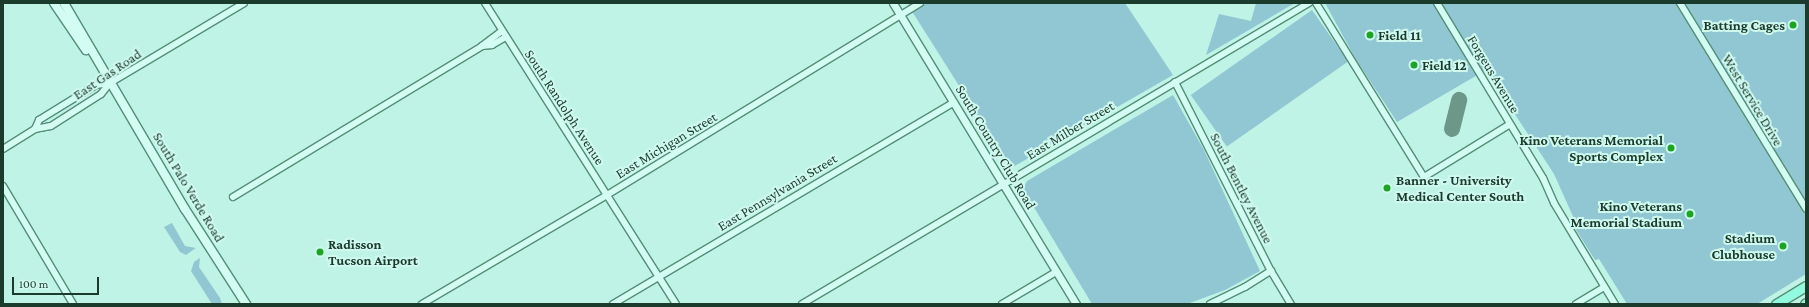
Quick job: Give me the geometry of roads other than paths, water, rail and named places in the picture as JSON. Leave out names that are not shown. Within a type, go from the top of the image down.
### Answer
[{"type":"main road","name":"South Palo Verde Road","points":[[54,3],[110,83]]},
{"type":"main road","name":"South Palo Verde Road","points":[[64,3],[110,83],[246,304]]},
{"type":"main road","points":[[1776,304],[1806,286]]},
{"type":"street","name":"East Gas Road","points":[[3,149],[35,128],[51,126],[101,94],[110,83],[244,3]]},
{"type":"street","name":"South Randolph Avenue","points":[[485,3],[676,304]]},
{"type":"street","name":"South Country Club Road","points":[[893,3],[1076,304]]},
{"type":"street","name":"East Michigan Street","points":[[422,304],[607,195],[920,3]]},
{"type":"street","name":"East Milber Street","points":[[802,304],[1309,3]]},
{"type":"street","points":[[1316,3],[1424,177],[1510,124]]},
{"type":"street","name":"Forgeus Avenue","points":[[1436,3],[1510,124],[1615,304]]},
{"type":"street","name":"West Service Drive","points":[[1680,3],[1806,209]]},
{"type":"street","points":[[233,197],[482,46],[502,31]]},
{"type":"street","points":[[482,46],[492,45],[506,37]]},
{"type":"street","name":"South Bentley Avenue","points":[[1174,82],[1270,271],[1291,304]]},
{"type":"street","points":[[35,128],[39,120],[96,85],[110,83]]},
{"type":"street","name":"East Pennsylvania Street","points":[[613,304],[954,102]]},
{"type":"street","points":[[3,186],[73,304]]},
{"type":"street","points":[[1210,304],[1245,287],[1270,271]]},
{"type":"street","points":[[1002,304],[1056,272]]},
{"type":"street","points":[[1576,304],[1604,287]]},
{"type":"place","name":"Batting Cages","points":[[1793,25]]},
{"type":"place","name":"Field 11","points":[[1370,35]]},
{"type":"place","name":"Field 12","points":[[1414,65]]},
{"type":"place","name":"Kino Veterans Memorial Sports Complex","points":[[1671,148]]},
{"type":"place","name":"Banner - University Medical Center South","points":[[1387,188]]},
{"type":"place","name":"Kino Veterans Memorial Stadium","points":[[1690,214]]},
{"type":"place","name":"Stadium Clubhouse","points":[[1783,246]]},
{"type":"place","name":"Radisson Tucson Airport","points":[[320,252]]}]
